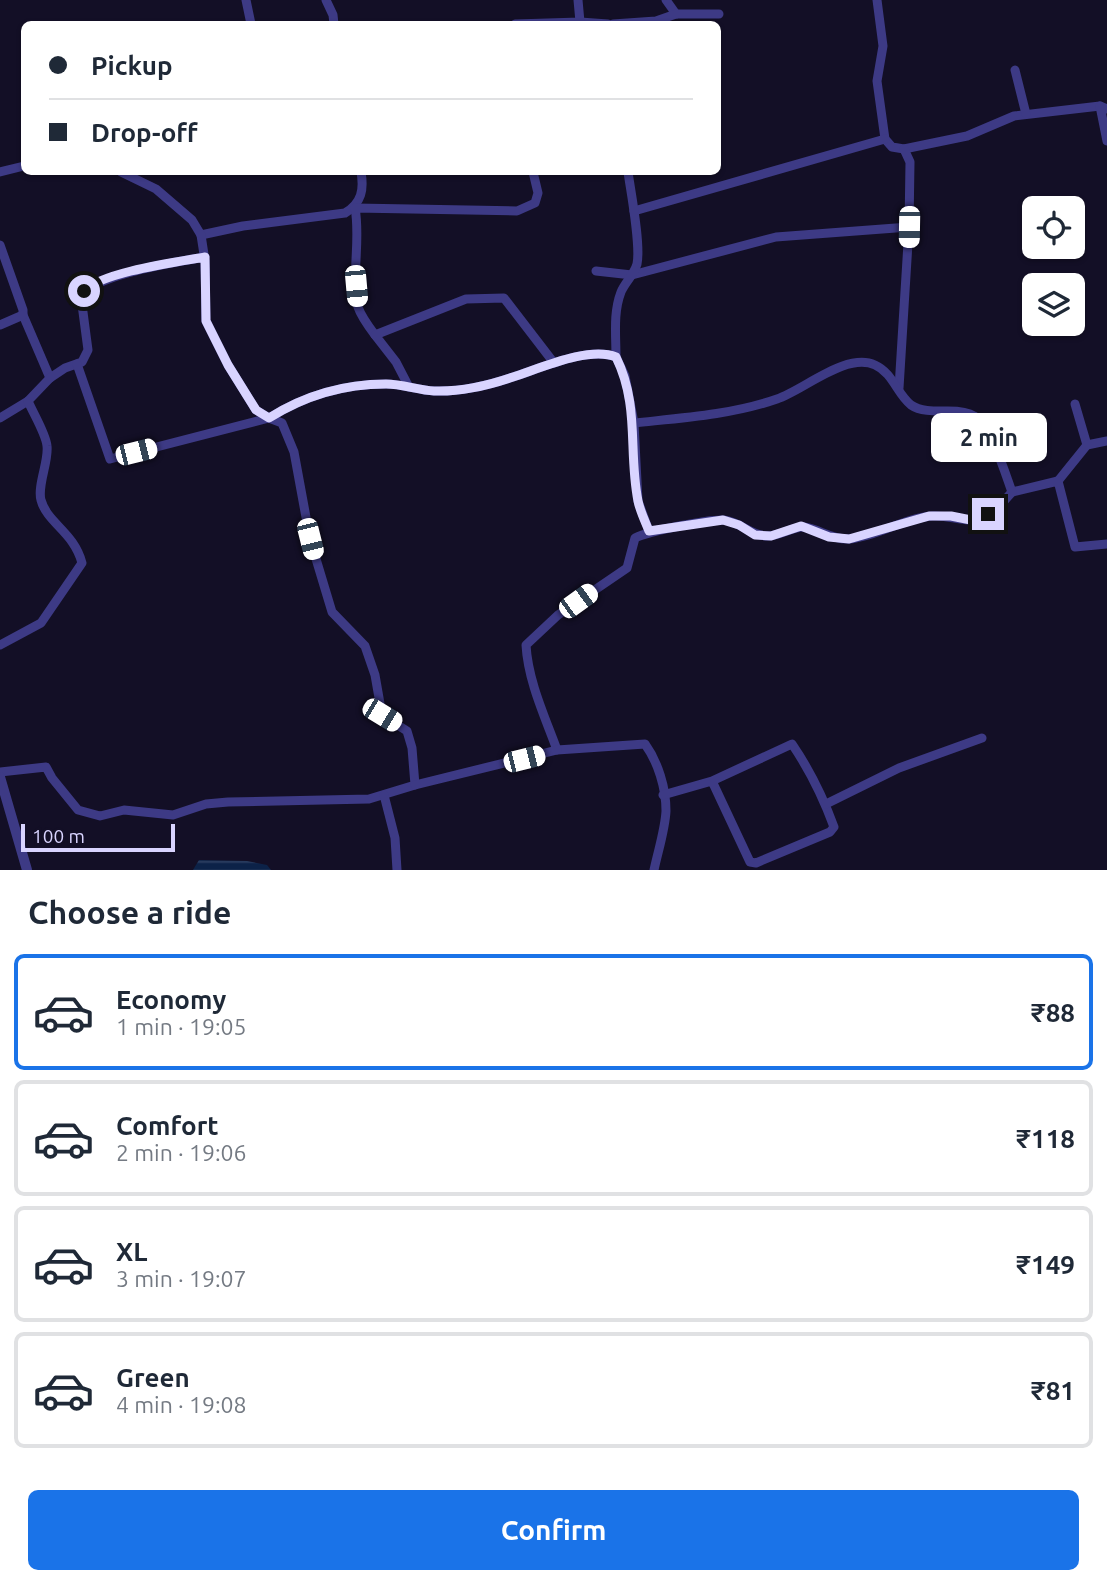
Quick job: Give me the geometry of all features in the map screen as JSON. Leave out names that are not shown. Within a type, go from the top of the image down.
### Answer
[{"type":"street","points":[[246,0],[250,21]]},
{"type":"street","points":[[326,0],[334,21]]},
{"type":"street","points":[[578,0],[580,21]]},
{"type":"street","points":[[666,0],[676,14]]},
{"type":"street","points":[[877,0],[883,46],[877,81],[885,139],[892,147],[904,149],[967,136],[1014,116],[1104,108],[1107,141]]},
{"type":"street","points":[[656,21],[676,14],[719,14]]},
{"type":"street","points":[[1015,70],[1026,114]]},
{"type":"street","points":[[634,211],[885,139]]},
{"type":"street","points":[[899,388],[909,227],[909,162],[904,149]]},
{"type":"street","points":[[0,172],[21,167]]},
{"type":"street","points":[[127,175],[156,189],[192,220],[201,235],[205,257],[206,321],[228,365],[256,410],[282,423],[294,452],[310,539],[332,612],[365,646],[382,715],[407,731],[412,748],[415,785]]},
{"type":"street","points":[[362,175],[364,188],[355,208],[357,220],[354,263],[359,309],[374,335],[396,362],[409,387]]},
{"type":"street","points":[[201,235],[243,226],[345,213],[355,208],[517,211],[535,203],[538,192],[534,175]]},
{"type":"street","points":[[628,175],[637,261],[632,275],[622,288],[616,309],[616,357],[625,376],[634,423],[638,501],[649,531]]},
{"type":"street","points":[[596,271],[632,275],[776,237],[909,227]]},
{"type":"street","points":[[0,245],[23,315],[50,378]]},
{"type":"street","points":[[0,418],[28,401],[50,378],[65,368],[82,362],[88,350],[81,297],[90,285],[125,273],[205,257]]},
{"type":"street","points":[[374,335],[466,299],[504,299],[554,363]]},
{"type":"street","points":[[0,325],[23,315]]},
{"type":"street","points":[[77,364],[110,458],[269,418],[291,404],[329,391],[386,384],[432,391],[472,390],[554,363],[604,352],[616,357]]},
{"type":"street","points":[[634,423],[719,412],[778,399],[808,382],[859,362],[876,366],[912,405],[929,411],[955,411],[974,415],[985,428],[1012,492]]},
{"type":"street","points":[[0,645],[41,623],[82,562],[79,549],[40,499],[47,445],[28,401]]},
{"type":"street","points":[[1075,404],[1087,445]]},
{"type":"street","points":[[557,750],[539,701],[527,659],[526,645],[558,615],[627,568],[635,538],[649,531],[723,520],[739,525],[755,535],[771,536],[801,526],[829,537],[849,539],[929,516],[971,520],[988,514],[1001,505],[1012,492],[1058,481],[1087,445],[1107,441]]},
{"type":"street","points":[[1058,481],[1075,547],[1107,544]]},
{"type":"street","points":[[826,804],[899,768],[982,738]]},
{"type":"street","points":[[27,870],[0,775],[46,767],[78,810],[100,816],[124,810],[173,815],[206,804],[228,802],[369,799],[557,750],[645,744],[660,770],[666,810],[654,870]]},
{"type":"street","points":[[663,795],[712,781],[792,744],[826,804],[834,827],[830,832],[756,863],[750,862],[712,781]]},
{"type":"street","points":[[384,795],[395,838],[397,870]]},
{"type":"water","points":[[199,860],[247,861],[267,865],[271,870],[193,870]]},
{"type":"route","points":[[84,291],[90,285],[125,273],[205,257],[206,321],[228,365],[256,410],[269,418],[291,404],[329,391],[386,384],[432,391],[472,390],[554,363],[604,352],[616,357],[625,376],[634,423],[638,501],[649,531],[723,520],[739,525],[755,535],[771,536],[793,531],[801,526],[829,537],[849,539],[929,516],[971,520],[988,514]]}]
